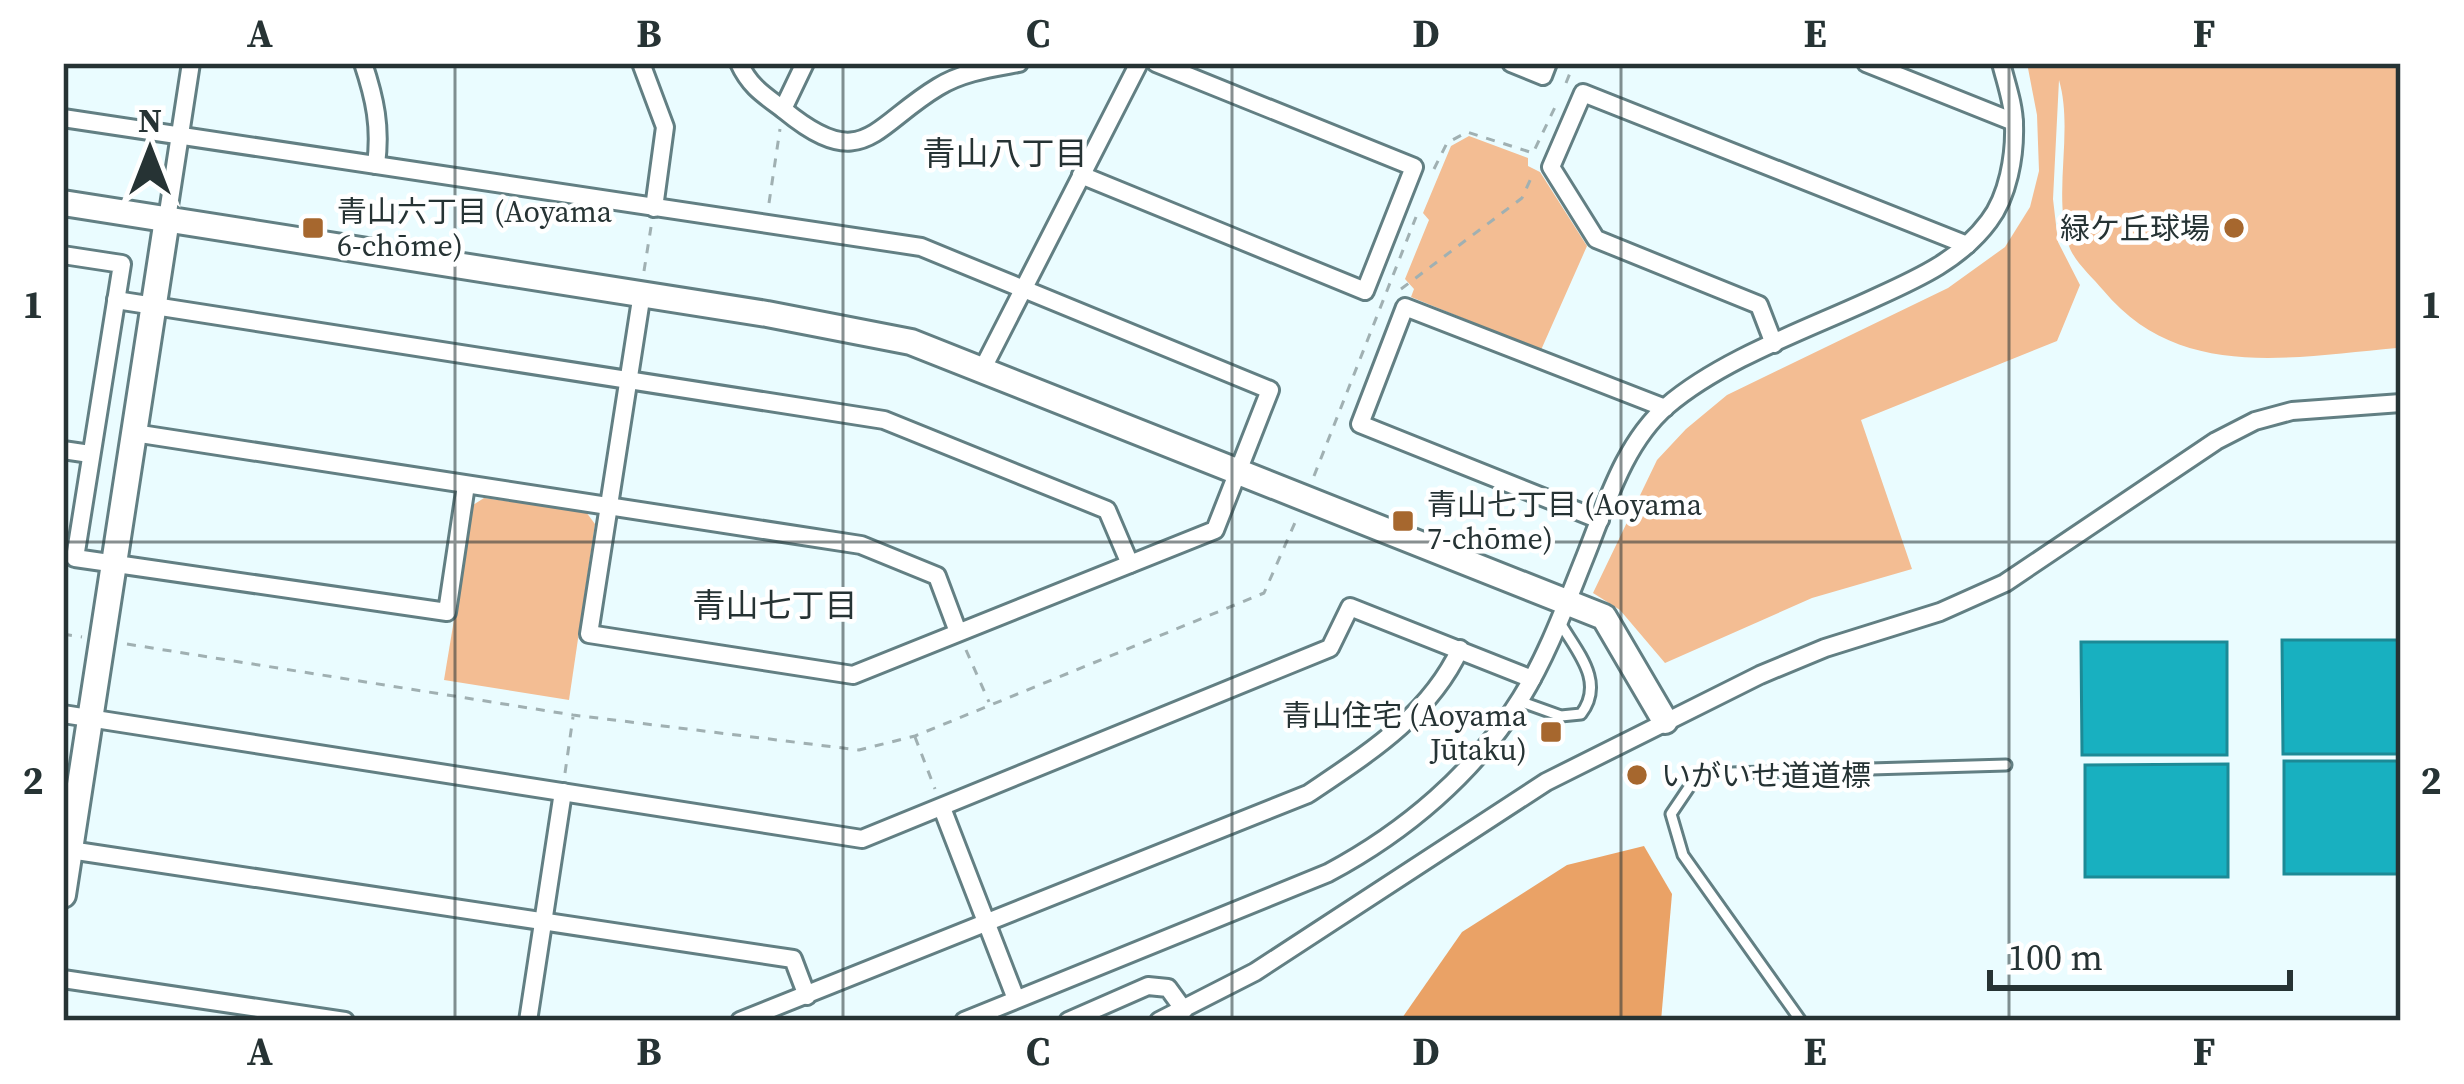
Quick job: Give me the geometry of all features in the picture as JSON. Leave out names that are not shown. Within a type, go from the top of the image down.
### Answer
[{"type":"street","points":[[63,895],[191,63]]},
{"type":"street","points":[[363,63],[378,105],[376,165]]},
{"type":"street","points":[[641,63],[665,127],[654,208]]},
{"type":"street","points":[[739,63],[760,95],[800,127],[818,136],[854,140],[878,134],[956,78],[1019,63]]},
{"type":"street","points":[[783,110],[805,63]]},
{"type":"street","points":[[982,370],[1139,63]]},
{"type":"street","points":[[1081,175],[1365,291],[1414,167],[1156,63]]},
{"type":"street","points":[[1511,63],[1543,76],[1548,63]]},
{"type":"street","points":[[1867,63],[2014,122]]},
{"type":"street","points":[[964,1021],[1328,873],[1365,854],[1432,802],[1486,746],[1519,701],[1563,612],[1626,460],[1665,408],[1702,381],[1774,344],[1933,271],[1990,220],[2012,158],[2014,122],[2001,63]]},
{"type":"street","points":[[1774,344],[1759,305],[1596,239],[1551,167],[1583,93],[1967,245]]},
{"type":"street","points":[[63,118],[921,247],[1270,390],[1215,530],[853,675],[589,634],[642,283]]},
{"type":"street","points":[[63,203],[642,283],[911,342],[1239,470],[1563,612],[1604,617],[1665,721]]},
{"type":"street","points":[[63,255],[122,264],[75,558],[447,612],[466,485]]},
{"type":"street","points":[[116,300],[884,420],[1107,510],[1130,564]]},
{"type":"street","points":[[1600,520],[1360,424],[1405,307],[1665,408]]},
{"type":"street","points":[[1159,1021],[1255,972],[1546,782],[1825,648],[1971,600],[2005,583],[2216,441],[2292,411],[2401,403]]},
{"type":"street","points":[[134,433],[861,545],[937,576],[958,632]]},
{"type":"street","points":[[63,450],[90,454]]},
{"type":"street","points":[[63,714],[862,839],[1330,648],[1350,607],[1532,679]]},
{"type":"street","points":[[740,1021],[1307,794],[1420,710],[1448,674],[1460,649]]},
{"type":"street","points":[[528,1021],[563,792]]},
{"type":"street","points":[[942,808],[1016,999]]},
{"type":"street","points":[[70,850],[793,959],[808,997]]},
{"type":"street","points":[[63,979],[345,1021]]},
{"type":"street","points":[[1067,1021],[1148,986],[1168,988],[1184,1010]]},
{"type":"lane","points":[[1519,701],[1561,716],[1581,714],[1590,702],[1591,677],[1563,612]]},
{"type":"lane","points":[[1802,1021],[1683,855],[1671,814],[1698,774],[2006,765]]},
{"type":"path","points":[[1434,170],[1447,143],[1467,132],[1533,152],[1574,63]]},
{"type":"path","points":[[766,223],[783,110]]},
{"type":"path","points":[[1384,302],[1522,198],[1536,166],[1551,167]]},
{"type":"path","points":[[642,283],[654,208]]},
{"type":"path","points":[[1312,481],[1417,214]]},
{"type":"path","points":[[1365,291],[1384,302]]},
{"type":"path","points":[[63,634],[573,715],[860,750],[915,736],[1264,593],[1298,516]]},
{"type":"path","points":[[958,632],[990,704]]},
{"type":"path","points":[[563,792],[573,715]]},
{"type":"path","points":[[915,736],[942,808]]},
{"type":"shaded area","points":[[2027,63],[2401,63],[2401,332],[2397,348],[2239,357],[2166,339],[2133,319],[2084,269],[2069,246],[2062,205],[2064,120],[2059,80],[2053,199],[2058,242],[2080,285],[2057,341],[1861,420],[1912,569],[1812,598],[1665,663],[1620,610],[1593,593],[1657,460],[1727,395],[1948,288],[2005,247],[2030,207],[2039,171],[2037,115]]},
{"type":"shaded area","points":[[1469,136],[1528,158],[1528,166],[1540,172],[1587,246],[1541,350],[1411,297],[1414,289],[1405,279],[1429,220],[1423,213],[1451,146]]},
{"type":"shaded area","points":[[484,498],[586,512],[595,524],[569,700],[444,680],[473,505]]},
{"type":"shaded area","points":[[1644,846],[1672,894],[1661,1021],[1400,1021],[1462,932],[1567,865]]},
{"type":"water","points":[[2282,640],[2401,640],[2401,754],[2283,754]]},
{"type":"water","points":[[2081,642],[2227,642],[2227,755],[2082,755]]},
{"type":"water","points":[[2284,761],[2401,761],[2401,874],[2284,874]]},
{"type":"water","points":[[2228,764],[2228,877],[2085,877],[2085,765]]},
{"type":"place","name":"青山六丁目 (Aoyama 6-chōme)","points":[[313,228]]},
{"type":"place","name":"緑ケ丘球場","points":[[2234,228]]},
{"type":"place","name":"青山七丁目 (Aoyama 7-chōme)","points":[[1403,521]]},
{"type":"place","name":"青山住宅 (Aoyama Jūtaku)","points":[[1551,732]]},
{"type":"place","name":"いがいせ道道標","points":[[1637,775]]},
{"type":"district","name":"青山八丁目","points":[[1005,153]]},
{"type":"district","name":"青山七丁目","points":[[775,605]]}]
